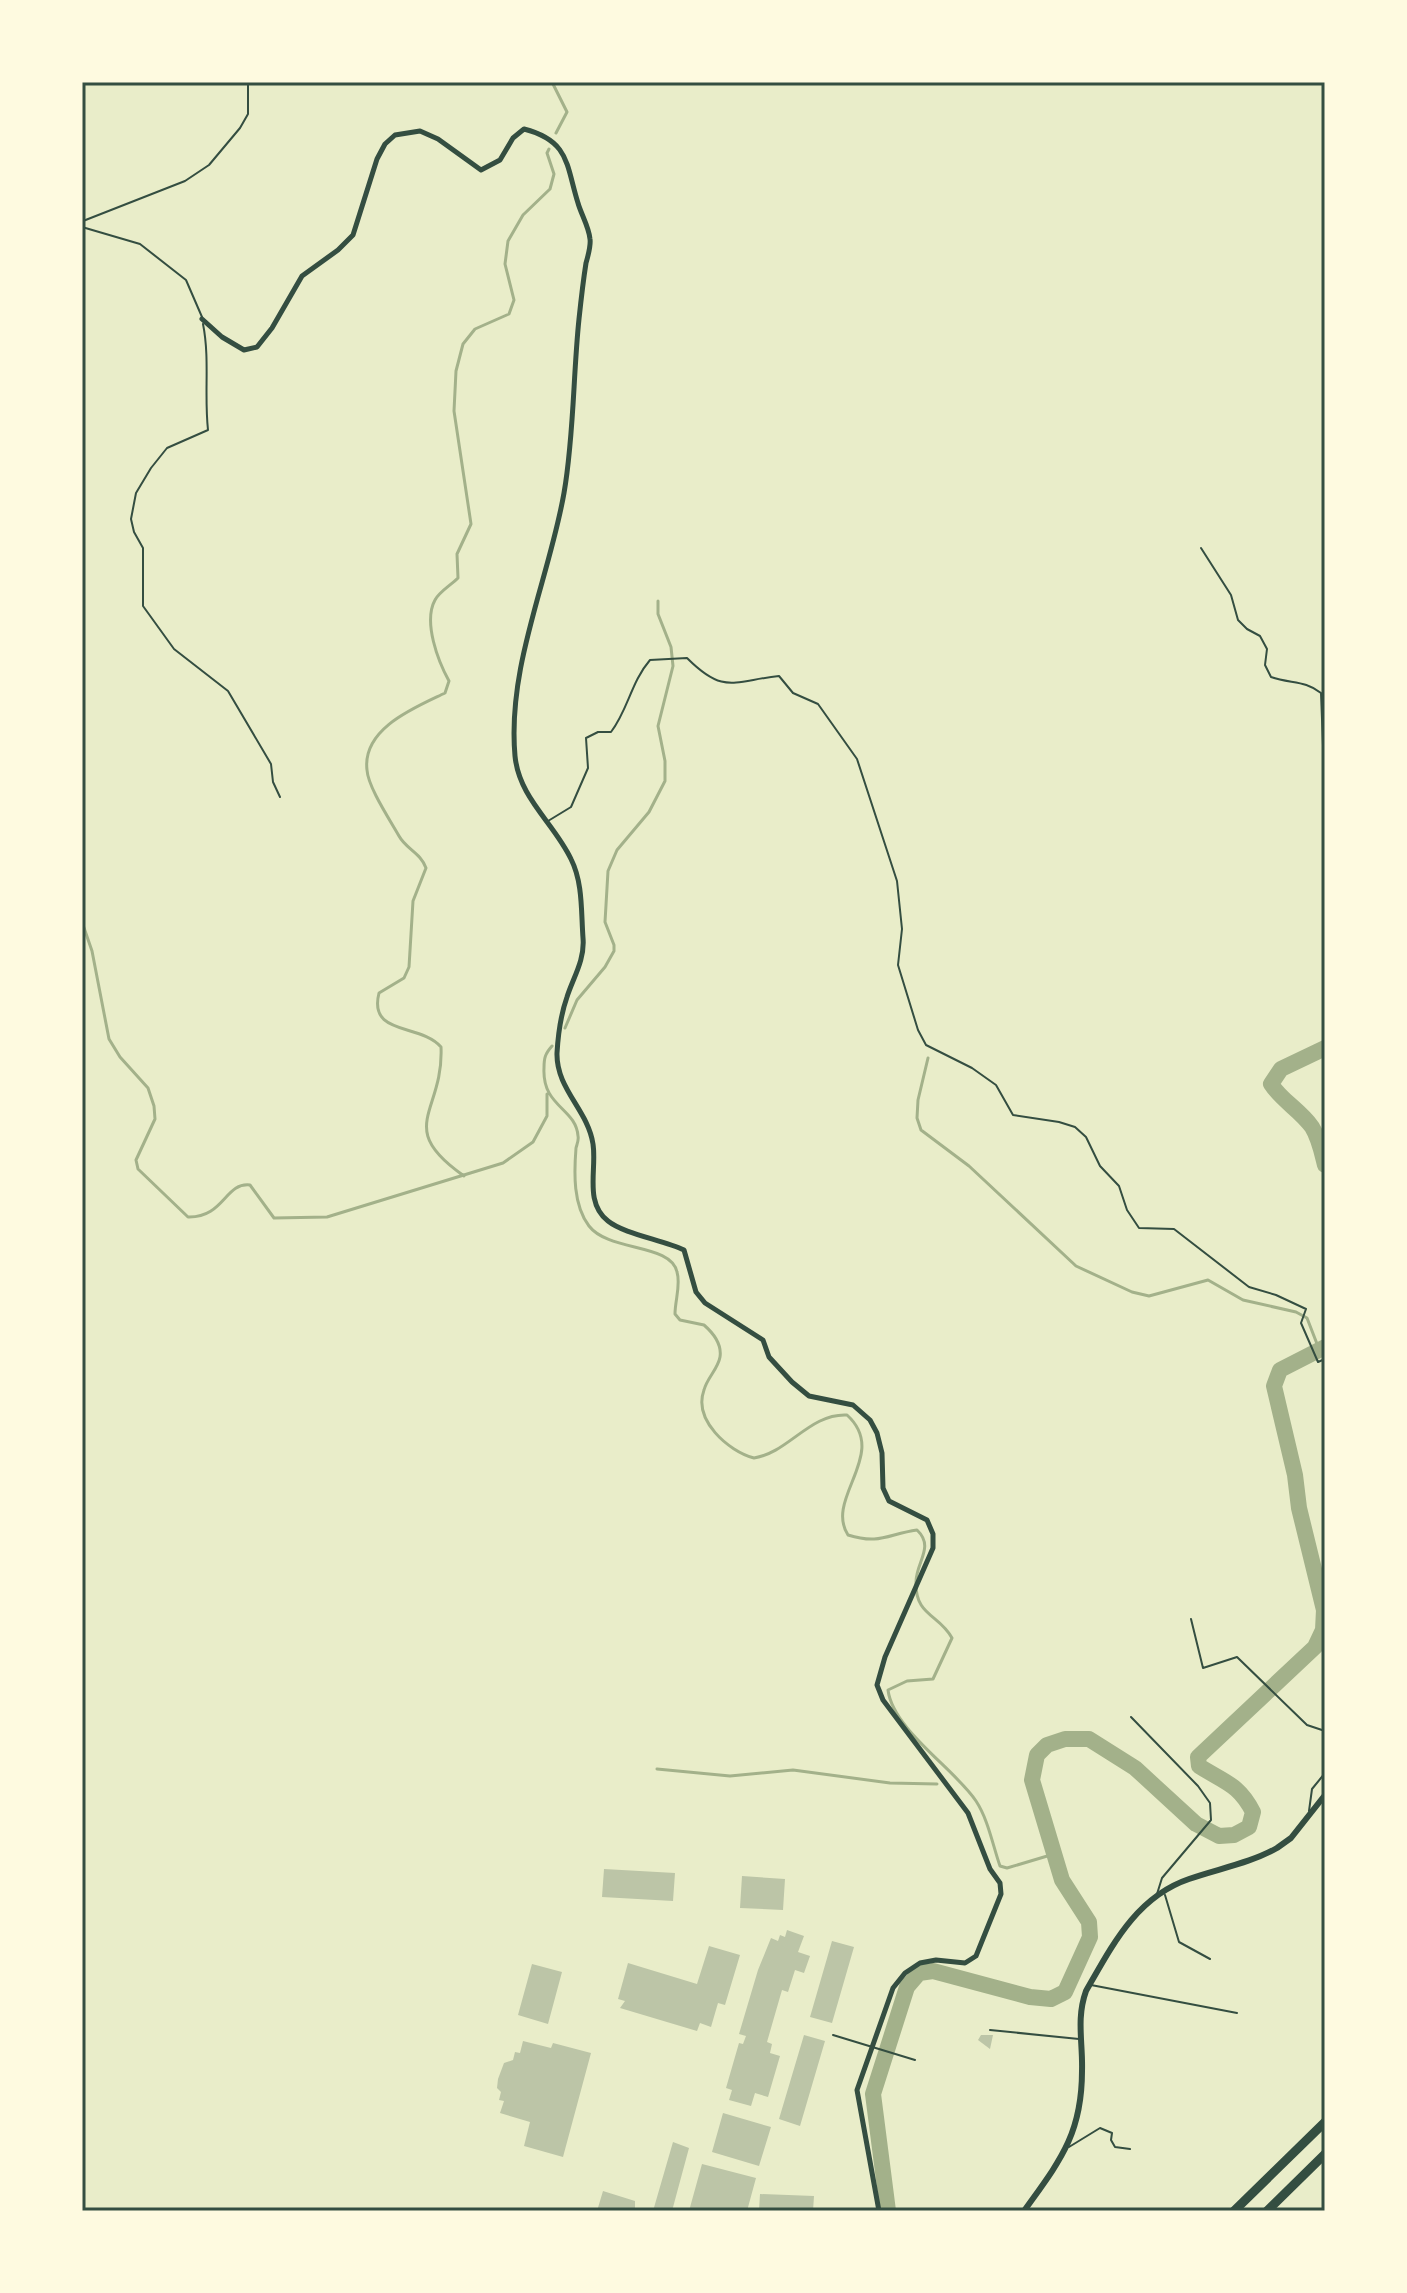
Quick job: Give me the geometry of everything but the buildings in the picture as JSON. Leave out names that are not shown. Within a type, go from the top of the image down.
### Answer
[{"type":"highway","points":[[1234,2211],[1325,2122]]},
{"type":"highway","points":[[1267,2211],[1325,2154]]},
{"type":"street","points":[[202,319],[222,337],[244,350],[257,347],[272,328],[302,276],[353,235],[377,159],[385,144],[395,135],[420,131],[438,139],[481,170],[500,160],[513,138],[524,129],[544,134],[557,144],[572,174],[576,198],[590,239],[579,321],[564,493],[520,668],[515,758],[528,796],[570,856],[579,878],[584,944],[578,971],[567,997],[557,1054],[561,1080],[585,1121],[593,1142],[592,1183],[597,1208],[609,1221],[684,1250],[696,1292],[705,1303],[763,1340],[769,1357],[809,1396],[853,1405],[870,1420],[882,1453],[883,1488],[889,1501],[927,1520],[933,1534],[933,1548],[885,1657],[877,1685],[883,1700],[968,1813],[990,1869],[1000,1883],[1001,1894],[976,1956],[965,1963],[936,1960],[920,1963],[905,1973],[893,1988],[857,2090],[879,2211]]},
{"type":"street","points":[[1024,2211],[1068,2148],[1073,2134],[1081,2087],[1079,2015],[1089,1985],[1125,1925],[1164,1890],[1270,1852],[1291,1838],[1325,1795]]},
{"type":"lane","points":[[82,227],[140,244],[186,280],[202,319],[207,363],[208,430],[167,448],[151,468],[132,505],[134,532],[143,548],[143,606],[174,649],[228,691],[271,764],[273,782],[280,797]]},
{"type":"lane","points":[[1201,548],[1231,595],[1238,620],[1260,636],[1267,649],[1265,665],[1271,677],[1286,682],[1309,683],[1321,693],[1325,797]]},
{"type":"lane","points":[[546,823],[571,807],[588,768],[586,738],[598,732],[611,732],[619,722],[630,691],[650,660],[687,658],[713,681],[733,685],[779,676],[793,693],[818,704],[857,759],[897,881],[902,929],[898,965],[918,1030],[926,1045],[972,1068],[996,1085],[1013,1115],[1075,1127],[1086,1137],[1100,1166],[1119,1186],[1127,1210],[1139,1228],[1174,1229],[1249,1287],[1306,1309],[1301,1323],[1318,1362],[1325,1359]]},
{"type":"lane","points":[[1191,1619],[1203,1668],[1237,1657],[1307,1725],[1325,1731]]},
{"type":"lane","points":[[1131,1717],[1198,1786],[1210,1803],[1211,1820],[1162,1878],[1156,1895]]},
{"type":"lane","points":[[1308,1816],[1312,1789],[1325,1773]]},
{"type":"lane","points":[[1164,1890],[1179,1942],[1210,1959]]},
{"type":"lane","points":[[1089,1985],[1237,2013]]},
{"type":"lane","points":[[990,2030],[1080,2039]]},
{"type":"lane","points":[[833,2035],[915,2060]]},
{"type":"lane","points":[[1068,2148],[1100,2128],[1112,2133],[1111,2140],[1115,2147],[1130,2149]]},
{"type":"path","points":[[82,221],[185,181],[209,165],[248,114],[248,82]]},
{"type":"waterway","points":[[552,82],[567,112],[556,133]]},
{"type":"waterway","points":[[464,1176],[443,1159],[431,1144],[427,1131],[427,1118],[440,1069],[441,1047],[421,1034],[388,1023],[378,1007],[379,993],[404,978],[409,967],[413,901],[426,868],[421,858],[402,840],[375,794],[368,777],[368,755],[382,731],[406,712],[445,693],[449,681],[440,663],[431,619],[437,597],[458,578],[457,554],[471,524],[454,411],[456,371],[463,344],[475,329],[509,314],[514,300],[505,264],[508,241],[523,215],[550,189],[554,174],[547,153],[549,149]]},
{"type":"waterway","points":[[565,1028],[577,1000],[605,967],[614,951],[605,922],[608,871],[617,850],[649,812],[665,781],[665,761],[658,726],[673,666],[671,647],[658,614],[658,601]]},
{"type":"waterway","points":[[82,922],[92,951],[109,1039],[120,1057],[148,1088],[154,1106],[155,1119],[136,1160],[138,1169],[188,1217],[209,1212],[235,1189],[250,1185],[274,1218],[327,1217],[503,1163],[533,1142],[547,1116],[547,1094]]},
{"type":"waterway","points":[[552,1046],[546,1054],[545,1081],[553,1099],[576,1127],[576,1188],[584,1218],[598,1234],[664,1256],[672,1263],[678,1282],[675,1314],[680,1320],[704,1325],[718,1343],[719,1361],[705,1386],[702,1401],[708,1423],[734,1449],[754,1458],[778,1449],[822,1420],[847,1415],[858,1430],[862,1445],[844,1506],[843,1521],[848,1535],[876,1539],[917,1530],[925,1549],[916,1582],[919,1602],[952,1638],[933,1679],[907,1681],[888,1690],[892,1705],[913,1734],[976,1801],[1000,1866],[1007,1868],[1054,1854]]},
{"type":"waterway","points":[[1325,1048],[1281,1069],[1271,1084],[1312,1127],[1325,1165]]},
{"type":"waterway","points":[[928,1058],[918,1100],[917,1118],[921,1130],[969,1166],[1076,1266],[1132,1292],[1149,1296],[1208,1280],[1243,1300],[1296,1312],[1307,1318],[1319,1349]]},
{"type":"waterway","points":[[888,2211],[873,2094],[907,1987],[919,1973],[933,1971],[1030,1997],[1051,1999],[1065,1992],[1090,1937],[1089,1922],[1062,1880],[1032,1780],[1037,1755],[1047,1745],[1065,1739],[1089,1739],[1135,1768],[1196,1824],[1219,1836],[1234,1835],[1249,1827],[1253,1812],[1248,1803],[1230,1784],[1199,1766],[1198,1757],[1315,1647],[1323,1630],[1324,1610],[1274,1386],[1280,1370],[1325,1347]]},
{"type":"waterway","points":[[657,1769],[730,1776],[793,1770],[890,1783],[937,1784]]}]
